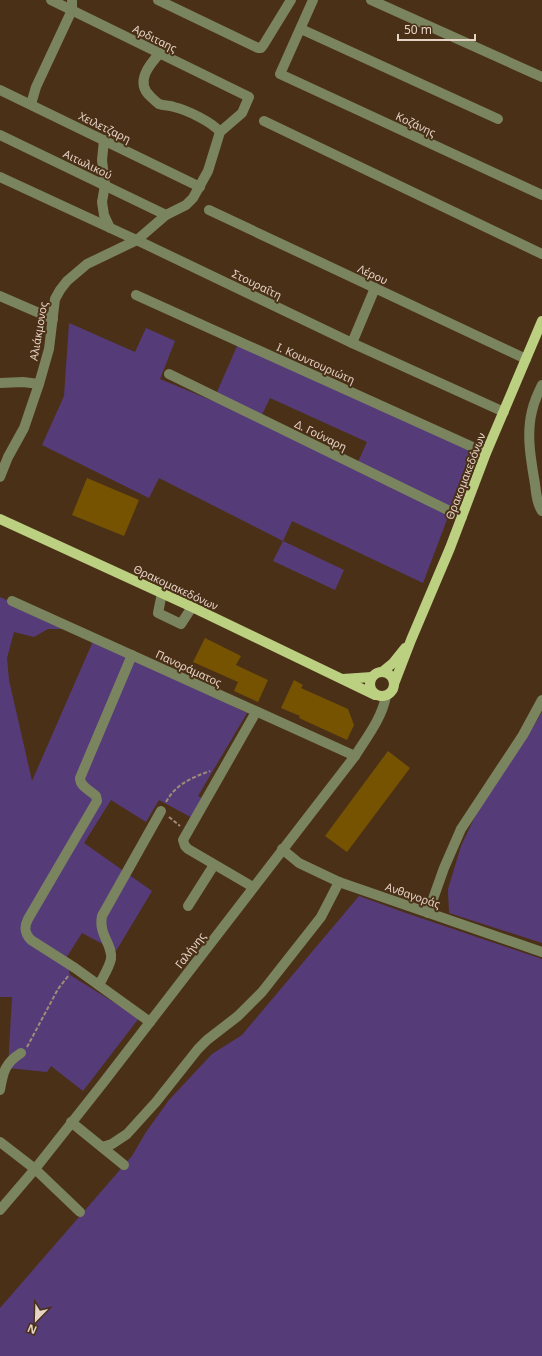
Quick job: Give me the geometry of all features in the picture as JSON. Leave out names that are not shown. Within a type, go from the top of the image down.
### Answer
[{"type":"main road","name":"Θρακομακεδόνων","points":[[0,520],[192,607],[375,695],[382,697],[386,696],[393,690],[411,640],[462,518],[486,453],[542,321]]},
{"type":"main road","name":"Θρακομακεδόνων","points":[[341,679],[372,677],[382,672],[399,656],[411,640]]},
{"type":"main road","points":[[382,672],[389,674],[392,677],[394,684]]},
{"type":"main road","points":[[372,677],[369,685],[370,689],[375,695]]},
{"type":"street","name":"Αρδιταης","points":[[51,0],[72,5],[160,53],[249,97],[242,113],[220,132]]},
{"type":"street","points":[[158,0],[255,47],[261,48],[291,0]]},
{"type":"street","points":[[313,0],[301,29],[498,119]]},
{"type":"street","points":[[371,0],[542,77]]},
{"type":"street","points":[[30,104],[72,5]]},
{"type":"street","name":"Κοζάνης","points":[[301,29],[280,74],[542,195]]},
{"type":"street","points":[[160,53],[148,67],[145,75],[143,85],[146,92],[159,104],[181,108],[210,123],[220,132]]},
{"type":"street","name":"Χειλετζαρη","points":[[0,90],[200,186]]},
{"type":"street","points":[[264,121],[542,254]]},
{"type":"street","name":"Αλιάκμονος","points":[[0,477],[8,457],[24,428],[39,384],[49,349],[56,299],[60,290],[67,281],[87,264],[137,240],[166,215],[186,204],[193,198],[208,171],[220,132]]},
{"type":"street","name":"Αιτωλικού","points":[[0,135],[166,215]]},
{"type":"street","points":[[104,140],[102,160],[106,185],[102,202],[104,215],[110,228]]},
{"type":"street","name":"Στουραΐτη","points":[[0,177],[137,240],[352,343],[504,412]]},
{"type":"street","name":"Λέρου","points":[[209,210],[526,360]]},
{"type":"street","points":[[352,343],[375,288]]},
{"type":"street","points":[[0,296],[53,319]]},
{"type":"street","name":"Ι. Κουντουριώτη","points":[[136,296],[486,453]]},
{"type":"street","name":"Δ. Γούναρη","points":[[169,374],[462,518]]},
{"type":"street","points":[[0,383],[23,382],[39,384]]},
{"type":"street","points":[[542,385],[538,403],[530,422],[530,451],[538,503],[542,511]]},
{"type":"street","points":[[162,593],[158,613],[181,624],[192,607]]},
{"type":"street","name":"Πανοράματος","points":[[12,601],[355,756]]},
{"type":"street","points":[[132,655],[80,778],[82,786],[96,796],[97,801],[26,924],[25,929],[26,935],[31,940],[75,968],[150,1022]]},
{"type":"street","name":"Γαλήνης","points":[[0,1210],[35,1169],[150,1022],[355,756],[380,716],[384,707],[386,696]]},
{"type":"street","points":[[428,913],[444,868],[471,812],[523,735],[542,700]]},
{"type":"street","points":[[253,887],[188,849],[183,840],[256,712]]},
{"type":"street","points":[[99,985],[111,957],[101,928],[102,916],[161,811]]},
{"type":"street","name":"Ανθαγοράς","points":[[282,849],[299,863],[339,882],[542,952]]},
{"type":"street","points":[[188,906],[214,865]]},
{"type":"street","points":[[102,1146],[112,1144],[127,1134],[156,1102],[198,1048],[238,1016],[262,992],[321,917],[339,882]]},
{"type":"street","points":[[0,1090],[6,1068],[11,1060],[21,1054]]},
{"type":"street","points":[[71,1122],[124,1165]]},
{"type":"street","points":[[0,1142],[35,1169],[80,1212]]},
{"type":"path","points":[[188,830],[161,811],[174,790],[181,784],[225,766]]},
{"type":"path","points":[[21,1054],[27,1046],[58,989],[75,968]]},
{"type":"shaded area","points":[[69,323],[135,352],[146,328],[175,341],[160,379],[213,401],[238,344],[475,452],[451,509],[423,583],[292,521],[283,541],[159,478],[149,498],[42,445],[64,396]],"holes":[[[270,398],[367,442],[357,464],[259,421]]]},
{"type":"shaded area","points":[[283,541],[344,570],[335,590],[273,561]]},
{"type":"shaded area","points":[[0,597],[72,629],[48,629],[34,637],[14,632],[7,658],[9,680],[32,781],[94,639],[247,713],[198,796],[207,801],[196,820],[159,800],[146,822],[111,800],[84,843],[152,891],[116,951],[82,933],[66,958],[70,975],[139,1018],[83,1091],[51,1066],[47,1072],[8,1068],[12,997],[0,997]]},
{"type":"shaded area","points":[[542,712],[542,943],[449,913],[448,889],[461,846],[478,810]]},
{"type":"shaded area","points":[[359,896],[542,959],[542,1356],[0,1356],[0,1308],[132,1156],[146,1132],[169,1100],[212,1054],[242,1035]]},
{"type":"building","points":[[87,478],[139,500],[124,536],[72,515]]},
{"type":"building","points":[[205,638],[241,656],[236,665],[268,680],[258,702],[234,691],[238,682],[193,662]]},
{"type":"building","points":[[294,680],[303,685],[301,688],[348,709],[354,725],[347,740],[281,708]]},
{"type":"building","points":[[388,751],[410,768],[347,852],[325,836]]}]
